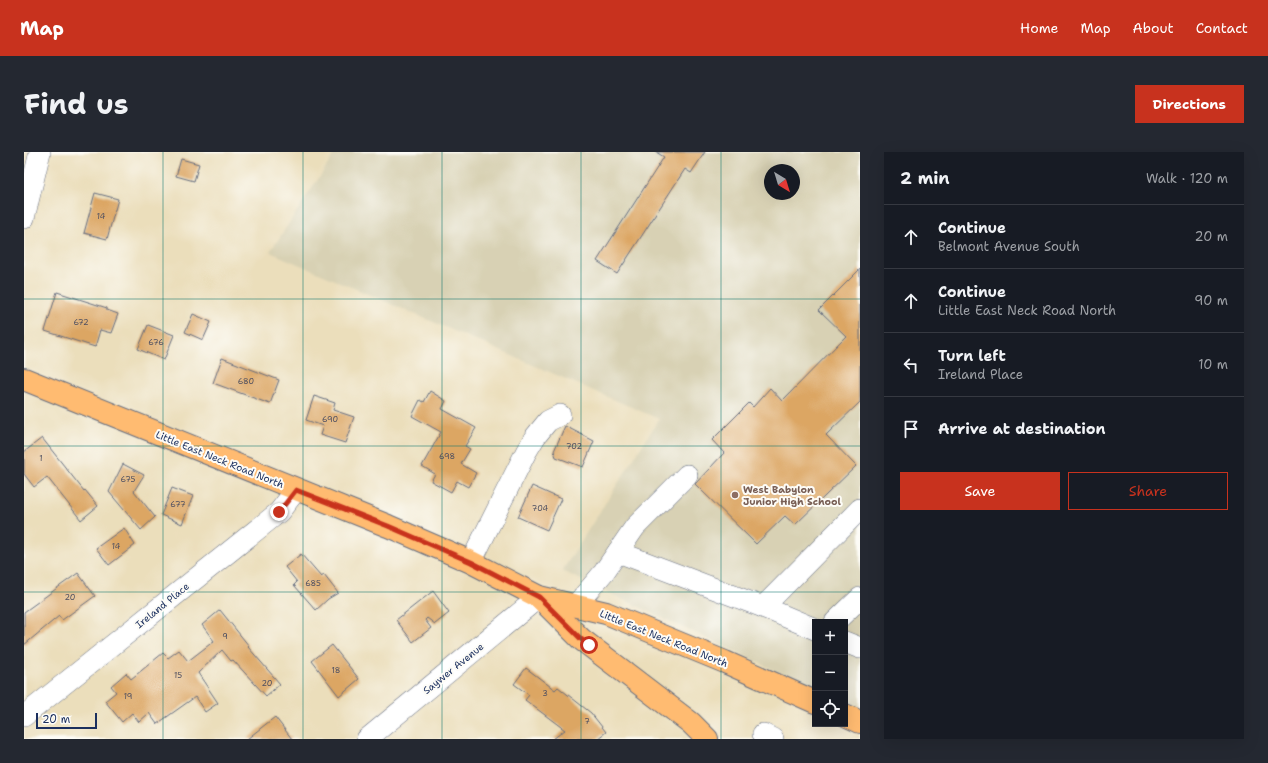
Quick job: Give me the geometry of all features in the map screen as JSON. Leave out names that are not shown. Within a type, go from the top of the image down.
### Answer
[{"type":"main road","name":"Little East Neck Road North","points":[[24,379],[388,526],[471,562],[539,597],[606,613],[725,662],[812,701]]},
{"type":"main road","points":[[539,597],[581,639],[691,723],[707,739]]},
{"type":"main road","points":[[848,716],[860,722]]},
{"type":"street","points":[[24,218],[27,192],[40,152]]},
{"type":"street","points":[[471,562],[535,437],[548,421],[560,416]]},
{"type":"street","points":[[576,605],[604,572],[635,527],[687,475]]},
{"type":"street","name":"Ireland Place","points":[[24,716],[279,512],[296,490]]},
{"type":"street","points":[[763,607],[860,509]]},
{"type":"street","points":[[618,552],[763,607],[812,628]]},
{"type":"street","name":"Saywer Avenue","points":[[367,739],[539,597]]},
{"type":"street","points":[[838,619],[860,598]]},
{"type":"street","points":[[848,643],[860,648]]},
{"type":"shaded area","name":"West Babylon Junior High School","points":[[336,152],[860,152],[860,710],[848,704],[848,619],[812,619],[812,688],[562,571],[659,419],[270,252]]},
{"type":"building","points":[[656,152],[705,152],[691,173],[685,169],[617,274],[597,261],[664,157]]},
{"type":"building","points":[[181,159],[199,164],[194,181],[176,176]]},
{"type":"building","points":[[95,193],[118,199],[107,239],[84,233]]},
{"type":"building","points":[[860,269],[860,402],[826,435],[856,466],[795,525],[785,516],[756,544],[695,484],[724,453],[712,440],[749,403],[753,407],[770,388],[782,401],[846,336],[819,310]]},
{"type":"building","points":[[57,292],[107,308],[107,310],[118,314],[111,333],[100,330],[95,347],[45,331]]},
{"type":"building","points":[[193,314],[211,322],[203,340],[185,332]]},
{"type":"building","points":[[148,325],[174,335],[164,360],[138,349]]},
{"type":"building","points":[[222,358],[279,380],[270,404],[213,383]]},
{"type":"building","points":[[430,391],[446,401],[442,409],[476,428],[465,446],[470,449],[461,464],[476,473],[468,487],[457,481],[451,492],[431,481],[435,474],[422,466],[441,432],[412,416],[420,400],[424,402]]},
{"type":"building","points":[[314,396],[335,403],[333,410],[354,417],[345,443],[320,435],[323,426],[306,420]]},
{"type":"building","points":[[565,426],[594,441],[583,467],[556,457],[554,451]]},
{"type":"building","points":[[42,438],[84,491],[85,490],[98,506],[81,520],[47,477],[34,487],[24,474],[24,452]]},
{"type":"building","points":[[123,464],[144,475],[134,491],[155,517],[141,530],[109,492]]},
{"type":"building","points":[[532,486],[561,499],[547,530],[518,517]]},
{"type":"building","points":[[172,488],[193,496],[182,524],[161,515]]},
{"type":"building","points":[[124,528],[135,545],[109,565],[96,548]]},
{"type":"building","points":[[301,554],[321,577],[324,575],[338,593],[328,599],[316,610],[294,585],[297,582],[285,567]]},
{"type":"building","points":[[78,573],[95,596],[62,620],[59,616],[24,645],[24,612]]},
{"type":"building","points":[[433,591],[449,613],[435,624],[427,618],[425,620],[431,628],[413,642],[396,620]]},
{"type":"building","points":[[220,610],[249,646],[248,647],[280,684],[266,696],[222,650],[198,673],[218,703],[205,712],[195,697],[157,724],[149,713],[139,722],[132,713],[122,722],[105,701],[116,692],[111,686],[126,673],[131,679],[163,653],[168,658],[179,650],[188,661],[214,641],[202,625]]},
{"type":"building","points":[[332,645],[359,679],[339,696],[312,661]]},
{"type":"building","points":[[526,668],[555,690],[558,687],[591,713],[606,732],[597,739],[553,739],[565,730],[525,700],[529,695],[514,684]]},
{"type":"building","points":[[275,717],[292,739],[247,739]]},
{"type":"place","name":"West Babylon Junior High School","points":[[735,495]]},
{"type":"route","points":[[279,512],[296,490],[388,526],[471,562],[539,597],[581,639],[589,645]]}]
